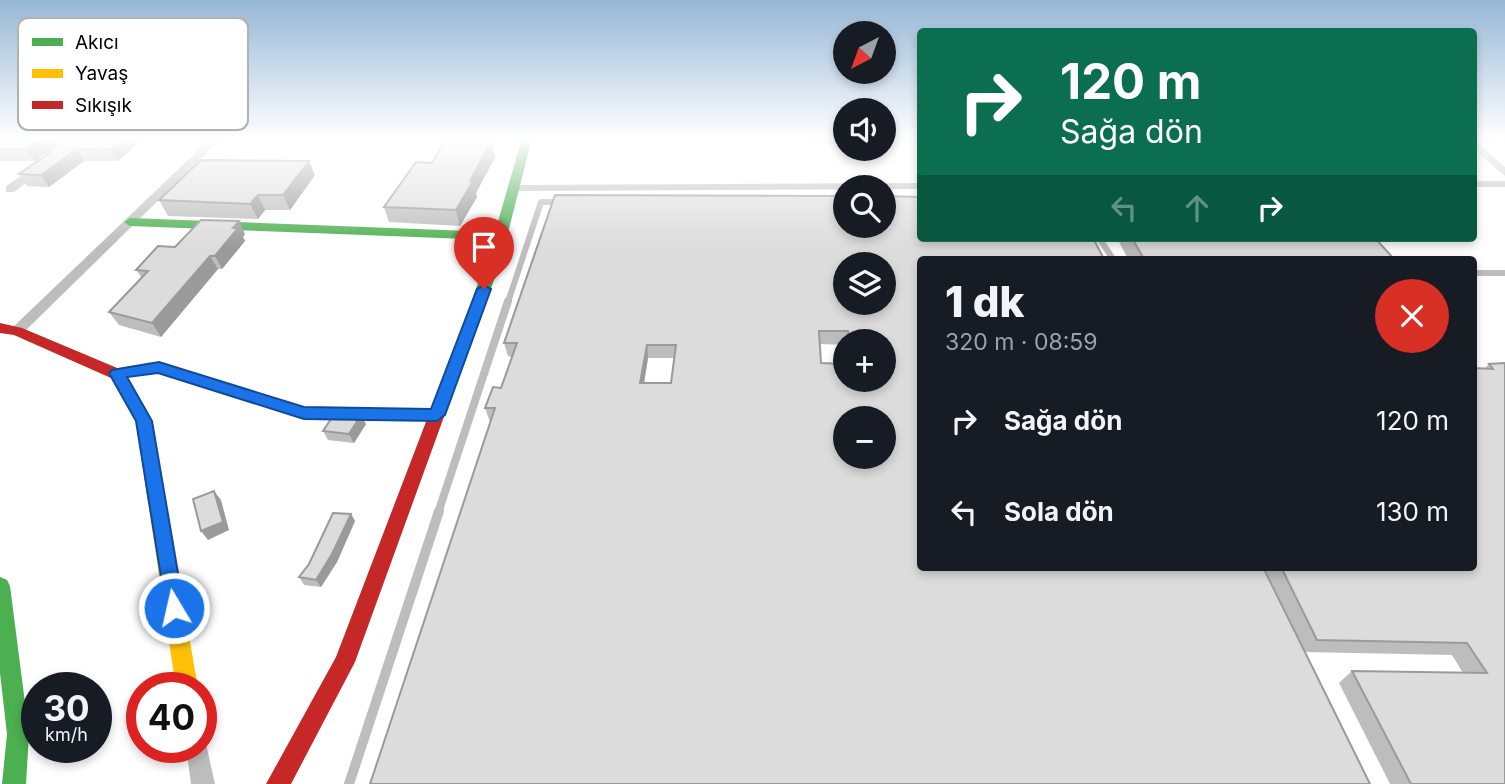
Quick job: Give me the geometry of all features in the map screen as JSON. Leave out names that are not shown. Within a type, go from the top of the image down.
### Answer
[{"type":"street","points":[[10,189],[29,175]]},
{"type":"street","points":[[17,331],[179,175]]},
{"type":"street","points":[[278,784],[345,662],[494,264],[517,175]]},
{"type":"street","points":[[130,222],[501,236]]},
{"type":"street","points":[[0,328],[17,331],[117,373],[144,421],[184,672]]},
{"type":"street","points":[[0,586],[14,784]]},
{"type":"street","points":[[200,763],[203,784]]},
{"type":"lane","points":[[1477,184],[1505,184]]},
{"type":"lane","points":[[514,188],[917,187]]},
{"type":"lane","points":[[349,784],[541,202],[569,202]]},
{"type":"lane","points":[[1477,273],[1505,273]]},
{"type":"lane","points":[[117,373],[159,368],[304,413],[437,415]]},
{"type":"building","points":[[186,175],[299,175],[283,195],[258,195],[250,204],[159,200]]},
{"type":"building","points":[[407,175],[473,175],[470,181],[473,181],[456,210],[384,207]]},
{"type":"building","points":[[555,195],[833,196],[833,238],[896,238],[896,196],[917,197],[917,242],[1095,242],[1102,256],[917,256],[917,571],[1265,571],[1370,784],[370,784],[495,408],[485,408],[493,387],[501,388],[517,343],[504,343]],"holes":[[[647,345],[676,345],[671,383],[640,383]]]},
{"type":"building","points":[[201,220],[239,221],[233,228],[238,228],[215,256],[210,256],[152,323],[109,312],[148,271],[136,270],[158,246],[175,247]]},
{"type":"building","points":[[1134,242],[1379,242],[1391,256],[1142,256]]},
{"type":"building","points":[[1505,363],[1505,784],[1411,784],[1352,671],[1487,673],[1467,643],[1317,640],[1283,571],[1477,571],[1477,368],[1493,369],[1489,364]]},
{"type":"building","points":[[335,413],[361,415],[349,434],[323,431]]},
{"type":"building","points":[[214,491],[223,522],[201,531],[193,499]]},
{"type":"building","points":[[333,513],[351,514],[332,554],[316,580],[299,577],[309,564]]},
{"type":"traffic: fast","points":[[475,312],[493,264],[517,175]]},
{"type":"traffic: fast","points":[[130,222],[501,236]]},
{"type":"traffic: fast","points":[[0,586],[18,734],[14,784]]},
{"type":"traffic: slow","points":[[157,502],[184,672]]},
{"type":"traffic: jam","points":[[278,784],[345,662],[475,312]]},
{"type":"traffic: jam","points":[[0,328],[17,331],[117,374],[144,421],[157,502]]},
{"type":"route","points":[[174,608],[144,421],[117,373],[159,368],[304,413],[437,415],[484,289]]}]
